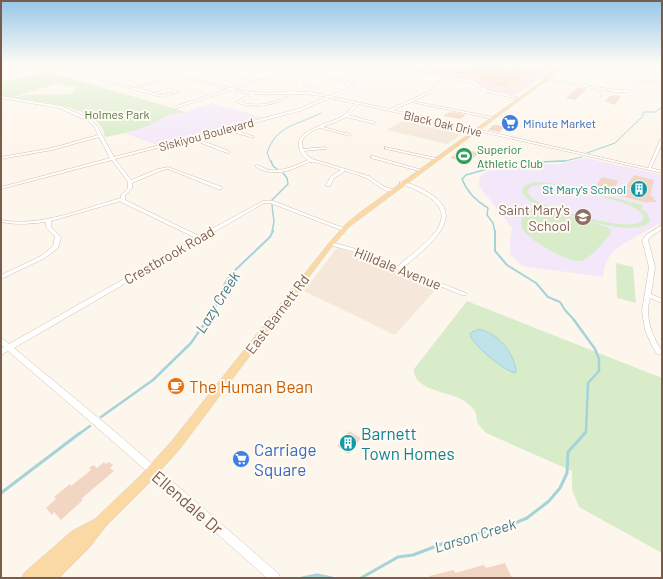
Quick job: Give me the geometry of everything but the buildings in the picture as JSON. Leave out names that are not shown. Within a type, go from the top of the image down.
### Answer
[{"type":"main road","name":"East Barnett Rd","points":[[50,578],[84,543],[101,521],[153,471],[187,432],[343,230],[358,216],[402,183],[529,91]]},
{"type":"main road","name":"East Barnett Rd","points":[[29,578],[77,536],[101,521]]},
{"type":"street","points":[[145,91],[164,96],[178,92]]},
{"type":"street","points":[[174,108],[224,91]]},
{"type":"street","name":"Black Oak Drive","points":[[239,91],[253,94],[288,92],[308,93],[330,97],[662,172]]},
{"type":"street","name":"Siskiyou Boulevard","points":[[1,188],[298,110],[344,91]]},
{"type":"street","points":[[391,111],[410,103],[431,91]]},
{"type":"street","points":[[486,91],[519,98]]},
{"type":"street","points":[[599,98],[598,95],[602,91]]},
{"type":"street","points":[[253,94],[238,102],[258,106],[285,98],[288,96],[288,92]]},
{"type":"street","points":[[1,97],[64,108],[89,120],[95,126],[113,159],[130,182],[130,188],[122,199],[48,219],[17,224],[1,222]]},
{"type":"street","points":[[410,102],[492,118]]},
{"type":"street","points":[[358,104],[352,108],[346,116],[311,131],[302,138],[299,143],[304,154],[311,160],[371,179],[381,187],[392,191]]},
{"type":"street","points":[[346,116],[374,123]]},
{"type":"street","points":[[320,127],[350,135]]},
{"type":"street","points":[[228,129],[252,137]]},
{"type":"street","points":[[1,158],[52,149],[100,136]]},
{"type":"street","points":[[191,138],[228,152]]},
{"type":"street","points":[[649,169],[662,140]]},
{"type":"street","points":[[302,150],[324,148]]},
{"type":"street","points":[[386,148],[436,159]]},
{"type":"street","points":[[372,157],[420,170]]},
{"type":"street","points":[[257,166],[268,170],[283,171],[311,160]]},
{"type":"street","points":[[130,182],[159,170],[168,168],[220,188]]},
{"type":"street","points":[[328,185],[332,177],[344,170]]},
{"type":"street","points":[[399,268],[438,231],[443,222],[444,215],[441,207],[434,198],[423,191],[402,183]]},
{"type":"street","points":[[122,199],[128,204],[200,238]]},
{"type":"street","name":"Crestbrook Road","points":[[1,352],[260,203],[266,201],[343,230]]},
{"type":"street","points":[[1,278],[43,257],[56,247],[58,237],[49,227],[48,219]]},
{"type":"street","points":[[659,352],[648,330],[646,318],[646,303],[652,267],[645,240],[648,236],[662,227]]},
{"type":"street","name":"Hilldale Avenue","points":[[331,244],[354,250],[464,294]]},
{"type":"street","points":[[648,295],[662,301]]},
{"type":"street","name":"Ellendale Dr","points":[[1,341],[93,418],[275,578]]},
{"type":"shaded area","points":[[493,91],[521,91],[515,95]]},
{"type":"shaded area","points":[[211,103],[262,117],[157,145],[124,133],[156,122],[165,116],[176,113],[180,114]]},
{"type":"shaded area","points":[[409,117],[467,131],[447,144],[387,130]]},
{"type":"shaded area","name":"Saint Mary's School","points":[[586,158],[662,175],[662,222],[615,250],[609,257],[605,266],[603,277],[522,266],[510,254],[512,228],[479,186],[479,179],[484,173],[491,170],[538,164],[558,164]]},
{"type":"shaded area","points":[[338,248],[438,287],[395,335],[304,291]]},
{"type":"green space","name":"Holmes Park","points":[[1,91],[33,91],[11,98],[1,95]]},
{"type":"green space","name":"Holmes Park","points":[[114,91],[186,112],[168,115],[142,128],[105,137],[101,127],[93,118],[81,112],[52,103],[13,98],[25,95],[69,94],[74,92]]},
{"type":"green space","points":[[535,182],[559,184],[643,205],[642,209],[648,214],[650,221],[642,226],[630,228],[614,227],[580,219],[540,206],[528,200],[522,193],[524,186]],"holes":[[[543,184],[590,193],[628,205],[640,212],[643,216],[643,220],[635,224],[610,223],[594,220],[543,204],[532,198],[527,192],[532,186]]]},
{"type":"green space","points":[[534,206],[607,227],[612,231],[589,257],[581,261],[575,261],[548,250],[525,233],[521,225],[522,218],[526,212]]},
{"type":"green space","points":[[616,263],[633,267],[636,303],[617,298]]},
{"type":"green space","points":[[467,301],[662,378],[662,553],[579,507],[572,490],[572,471],[486,433],[479,426],[475,411],[468,403],[426,386],[415,376],[414,369]]},
{"type":"water","points":[[478,329],[492,335],[504,344],[515,364],[515,373],[497,363],[476,344],[470,334]]},
{"type":"waterway","name":"Larson Creek","points":[[587,153],[615,143],[643,116],[643,112],[655,112],[662,107]]},
{"type":"waterway","name":"Lazy Creek","points":[[271,162],[267,153],[271,144],[282,131],[321,113]]},
{"type":"waterway","name":"Larson Creek","points":[[565,161],[582,157]]},
{"type":"waterway","name":"Lazy Creek","points":[[271,161],[273,166],[277,169]]},
{"type":"waterway","name":"Larson Creek","points":[[495,232],[493,223],[487,215],[488,208],[472,196],[462,179],[466,175],[508,163],[565,161]]},
{"type":"waterway","name":"Larson Creek","points":[[536,162],[565,161]]},
{"type":"waterway","name":"Lazy Creek","points":[[272,200],[288,184],[287,178],[283,173]]},
{"type":"waterway","name":"Lazy Creek","points":[[272,205],[274,222],[272,232]]},
{"type":"waterway","name":"Lazy Creek","points":[[206,321],[215,308],[224,285],[230,275],[270,237],[273,231]]},
{"type":"waterway","name":"Larson Creek","points":[[495,232],[495,251],[507,265],[536,283],[548,297],[560,302],[575,321]]},
{"type":"waterway","name":"Lazy Creek","points":[[101,417],[153,380],[191,343],[207,320]]},
{"type":"waterway","name":"Larson Creek","points":[[574,320],[595,349],[599,359],[599,371],[588,383],[585,433]]},
{"type":"waterway","name":"Lazy Creek","points":[[79,434],[90,426]]},
{"type":"waterway","name":"Lazy Creek","points":[[1,493],[80,433]]},
{"type":"waterway","name":"Larson Creek","points":[[361,578],[398,557],[413,555],[455,539],[505,527],[527,518],[549,501],[560,488],[567,473],[568,452],[585,433]]},
{"type":"waterway","name":"Larson Creek","points":[[302,578],[317,575],[332,578]]},
{"type":"place","name":"Minute Market","points":[[510,123]]},
{"type":"place","name":"Superior Athletic Club","points":[[464,156]]},
{"type":"place","name":"St Mary's School","points":[[639,189]]},
{"type":"place","name":"Saint Mary's School","points":[[583,217]]},
{"type":"place","name":"The Human Bean","points":[[176,386]]},
{"type":"place","name":"Barnett Town Homes","points":[[348,443]]},
{"type":"place","name":"Carriage Square","points":[[241,459]]}]
